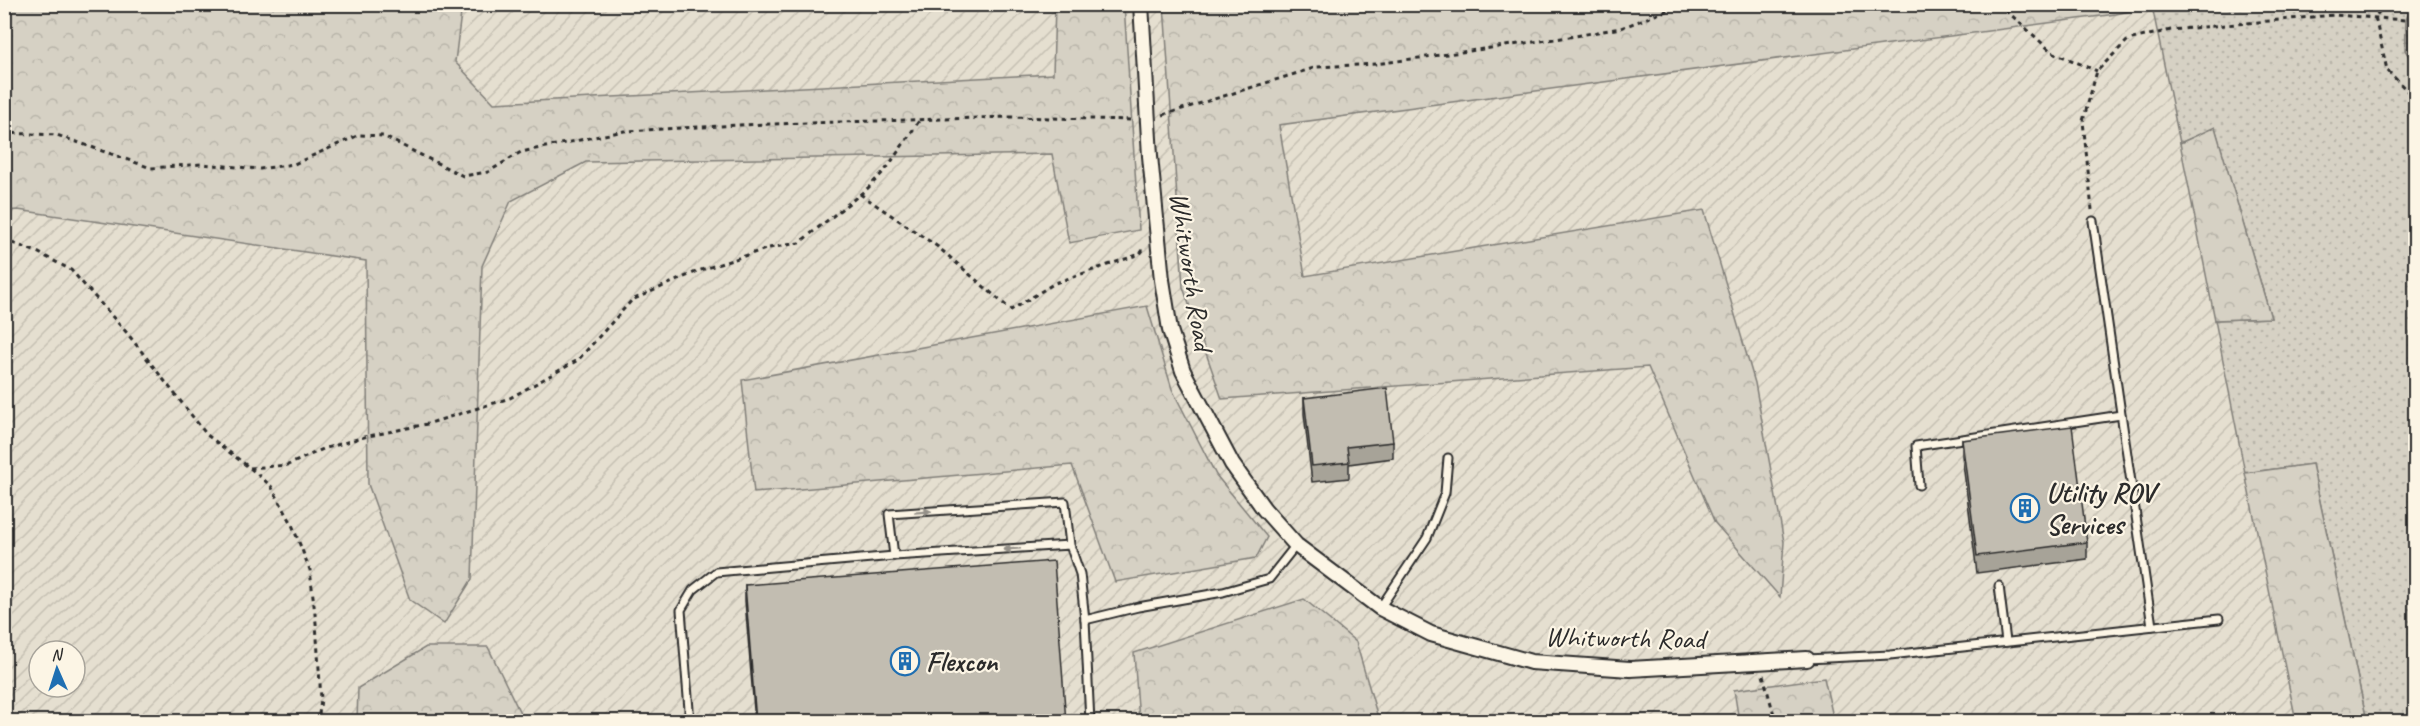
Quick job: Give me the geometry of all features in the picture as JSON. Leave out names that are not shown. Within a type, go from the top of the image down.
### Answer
[{"type":"street","name":"Whitworth Road","points":[[1141,4],[1158,235],[1170,330],[1183,371],[1232,464],[1264,509],[1296,545],[1380,608],[1431,634],[1531,662],[1629,669],[1806,659]]},
{"type":"lane","points":[[2093,221],[2152,626]]},
{"type":"lane","points":[[1919,485],[1916,446],[2121,415]]},
{"type":"lane","points":[[1380,608],[1427,538],[1445,492],[1448,458]]},
{"type":"lane","points":[[894,556],[889,514],[1065,502],[1070,545],[1080,574],[1085,620],[1090,722]]},
{"type":"lane","points":[[690,722],[681,610],[693,590],[716,572],[894,556],[1070,545]]},
{"type":"lane","points":[[1085,620],[1223,592],[1269,579],[1296,545]]},
{"type":"lane","points":[[1999,586],[2006,642]]},
{"type":"lane","points":[[1806,659],[1890,655],[2218,619]]},
{"type":"path","points":[[4,133],[57,135],[151,168],[201,164],[260,169],[294,164],[359,135],[383,136],[463,176],[488,172],[521,152],[624,131],[739,125],[1011,117],[1148,120],[1317,67],[1376,64],[1569,37],[1621,28],[1684,4]]},
{"type":"path","points":[[1999,4],[2052,52],[2097,71]]},
{"type":"path","points":[[2375,17],[2385,4]]},
{"type":"path","points":[[2093,221],[2083,121],[2097,71],[2128,40],[2171,30],[2334,15],[2406,20]]},
{"type":"path","points":[[2375,17],[2387,70],[2415,100]]},
{"type":"path","points":[[250,468],[288,465],[323,449],[427,424],[510,398],[578,360],[632,300],[698,272],[769,248],[799,243],[860,194],[887,168],[919,120]]},
{"type":"path","points":[[860,194],[938,247],[1011,310],[1055,283],[1140,254],[1158,235]]},
{"type":"path","points":[[4,240],[38,252],[71,270],[127,333],[207,435],[271,486],[291,522],[310,570],[321,699],[318,722]]},
{"type":"path","points":[[1759,662],[1776,722]]},
{"type":"shaded area","points":[[2413,4],[2416,5],[2415,66],[2405,50],[2406,20]]},
{"type":"shaded area","points":[[4,5],[2152,5],[2296,721],[1834,721],[1824,678],[1734,691],[1739,722],[5,721]]},
{"type":"green space","points":[[5,4],[462,5],[455,62],[494,103],[1053,74],[1055,5],[1124,5],[1139,230],[1069,243],[1052,154],[586,162],[511,201],[482,266],[472,579],[444,624],[410,600],[368,484],[366,261],[18,210],[5,211]]},
{"type":"green space","points":[[1164,4],[2157,5],[2116,14],[1279,125],[1305,276],[1704,210],[1755,383],[1784,542],[1780,597],[1715,523],[1648,367],[1222,399],[1183,287]]},
{"type":"green space","points":[[2157,4],[2415,5],[2415,721],[2367,721],[2312,464],[2245,473],[2215,320],[2271,318],[2215,128],[2180,143],[2152,6]]},
{"type":"green space","points":[[2215,127],[2271,318],[2215,320],[2180,143]]},
{"type":"green space","points":[[1147,306],[1172,389],[1216,475],[1267,537],[1256,558],[1115,582],[1072,465],[754,493],[742,380]]},
{"type":"green space","points":[[2312,464],[2367,721],[2296,721],[2245,473]]},
{"type":"green space","points":[[1304,599],[1356,642],[1379,721],[1139,721],[1134,653]]},
{"type":"green space","points":[[426,647],[488,647],[524,721],[357,721],[358,688]]},
{"type":"green space","points":[[1824,678],[1834,721],[1739,721],[1734,690]]},
{"type":"building","points":[[1387,388],[1393,442],[1347,447],[1349,462],[1312,466],[1304,398]]},
{"type":"building","name":"Utility ROV Services","points":[[2072,426],[2087,542],[1977,556],[1962,440]]},
{"type":"building","name":"Flexcon","points":[[1054,561],[1066,722],[756,722],[745,585]]},
{"type":"place","name":"Utility ROV Services","points":[[2025,508]]},
{"type":"place","name":"Flexcon","points":[[905,661]]}]
